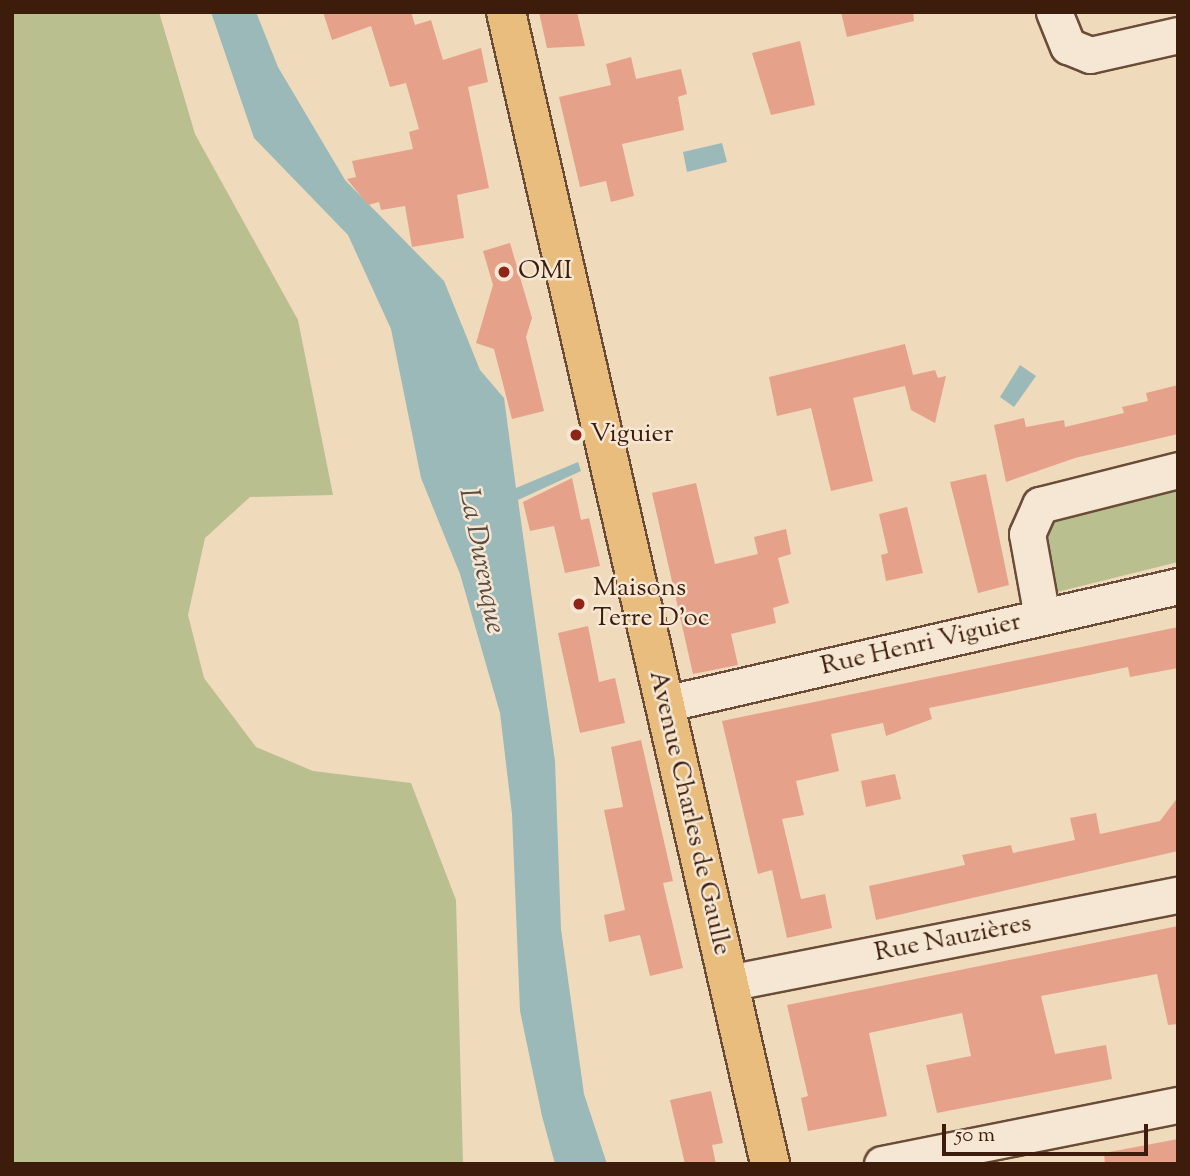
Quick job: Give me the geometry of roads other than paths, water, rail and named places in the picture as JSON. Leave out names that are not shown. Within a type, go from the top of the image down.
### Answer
[{"type":"main road","name":"Avenue Charles de Gaulle","points":[[506,12],[770,1164]]},
{"type":"street","points":[[1054,12],[1068,46],[1090,55],[1178,36]]},
{"type":"street","points":[[1042,617],[1027,534],[1040,505],[1178,470]]},
{"type":"street","name":"Rue Henri Viguier","points":[[664,704],[1178,586]]},
{"type":"street","name":"Rue Nauzières","points":[[728,984],[1178,895]]},
{"type":"street","points":[[882,1164],[1178,1105]]},
{"type":"water","name":"La Durenque","points":[[211,12],[256,12],[278,67],[345,180],[444,281],[480,370],[504,398],[516,488],[578,462],[581,471],[518,500],[555,761],[561,929],[584,1094],[607,1164],[555,1164],[542,1116],[520,1011],[512,814],[500,713],[460,574],[421,478],[391,329],[348,235],[254,138]]},
{"type":"water","points":[[722,143],[727,162],[687,172],[683,152]]},
{"type":"water","points":[[1020,365],[1036,376],[1014,407],[1000,397]]},
{"type":"place","name":"OMI","points":[[504,272]]},
{"type":"place","name":"Viguier","points":[[576,435]]},
{"type":"place","name":"Maisons Terre D'oc","points":[[579,604]]}]
